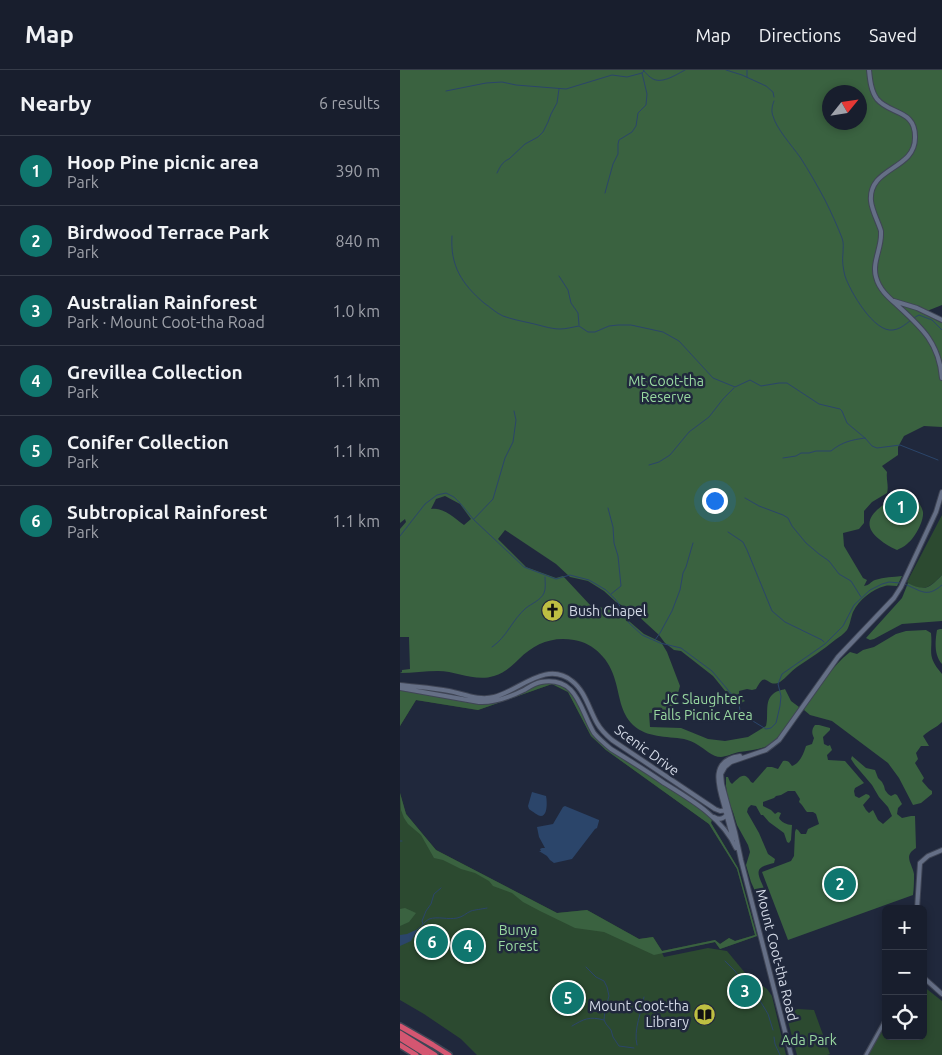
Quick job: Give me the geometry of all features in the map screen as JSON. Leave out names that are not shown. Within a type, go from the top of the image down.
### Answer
[{"type":"highway","points":[[400,1026],[448,1055]]},
{"type":"highway","points":[[400,1034],[435,1055]]},
{"type":"highway","points":[[400,1038],[427,1055]]},
{"type":"highway","points":[[400,1045],[416,1055]]},
{"type":"main road","points":[[868,70],[873,93],[876,98],[884,105],[905,116],[912,125],[915,134],[915,144],[909,156],[881,176],[875,183],[871,194],[871,203],[881,235],[875,264],[876,279],[880,288],[929,337],[940,364],[942,378]]},
{"type":"main road","points":[[892,300],[917,308],[942,320]]},
{"type":"main road","points":[[911,318],[914,311],[921,310]]},
{"type":"main road","points":[[727,812],[720,773],[730,762],[766,750],[775,744],[838,657],[888,606],[901,587],[936,512],[942,492]]},
{"type":"main road","name":"Scenic Drive","points":[[553,673],[566,677],[579,689],[588,702],[599,726],[612,740],[714,809],[727,812],[723,818],[717,819],[598,738],[578,699],[571,689],[562,684],[542,682],[507,697],[486,703],[408,690],[401,686],[446,690],[479,698],[487,698],[503,694],[542,675],[553,673]]},
{"type":"main road","name":"Mount Coot-tha Road","points":[[727,812],[741,860]]},
{"type":"main road","name":"Mount Coot-tha Road","points":[[727,812],[791,1055]]},
{"type":"main road","name":"Scenic Drive","points":[[709,813],[729,836],[737,850]]},
{"type":"main road","points":[[917,905],[919,865],[923,859],[942,850]]},
{"type":"main road","points":[[927,981],[942,994]]},
{"type":"street","points":[[866,1055],[882,1026]]},
{"type":"green space","name":"Mt Coot-tha Reserve","points":[[400,70],[942,70],[942,305],[922,313],[942,323],[942,427],[924,426],[904,436],[898,447],[898,455],[882,466],[887,472],[887,493],[872,502],[864,511],[864,523],[859,529],[843,533],[844,546],[863,578],[867,580],[864,586],[878,579],[902,576],[897,586],[880,587],[866,596],[853,612],[848,628],[844,633],[780,682],[772,683],[765,679],[762,680],[756,689],[739,691],[739,695],[745,701],[741,703],[734,702],[713,676],[681,651],[674,650],[665,643],[635,613],[616,602],[604,591],[588,581],[570,577],[556,564],[505,530],[498,539],[526,567],[556,578],[563,576],[591,606],[624,611],[630,622],[644,634],[661,642],[667,652],[680,686],[673,711],[649,713],[650,727],[681,728],[708,739],[725,741],[748,737],[766,726],[770,697],[776,692],[785,689],[791,701],[799,707],[785,730],[771,744],[762,748],[718,757],[687,740],[657,736],[638,729],[625,715],[613,673],[605,659],[588,645],[574,640],[558,639],[537,645],[511,667],[498,675],[487,678],[438,671],[400,673],[402,670],[410,669],[409,637],[400,637],[400,529],[406,522],[405,519],[400,523]],"holes":[[[445,496],[460,504],[471,519],[464,525],[445,511],[431,509],[436,499]]]},
{"type":"green space","points":[[899,495],[908,496],[917,501],[922,509],[923,516],[913,538],[897,550],[879,539],[872,532],[870,519],[885,503]]},
{"type":"green space","points":[[942,515],[942,575],[929,586],[917,587],[907,582]]},
{"type":"green space","points":[[942,575],[942,621],[902,624],[874,639],[866,638],[902,598],[908,583],[923,588],[930,586]]},
{"type":"green space","points":[[942,629],[942,664],[936,648],[937,630]]},
{"type":"green space","points":[[926,630],[931,633],[932,658],[942,674],[942,722],[923,736],[929,746],[921,746],[916,753],[918,759],[915,763],[924,778],[922,781],[932,791],[932,794],[921,803],[913,805],[899,778],[888,763],[832,721],[810,715],[804,710],[832,671],[850,652],[857,654],[874,647],[896,634],[906,631]]},
{"type":"green space","name":"Bunya Forest","points":[[551,683],[568,690],[573,695],[592,732],[612,752],[696,806],[712,819],[711,823],[738,868],[757,936],[720,949],[715,942],[662,953],[664,957],[708,948],[727,951],[746,974],[767,989],[772,996],[786,1055],[477,1055],[461,1039],[400,1000],[400,793],[406,814],[436,850],[557,913],[587,910],[639,939],[653,937],[662,951],[715,940],[720,944],[729,938],[735,941],[755,935],[737,869],[709,824],[606,750],[591,736],[568,692],[552,684],[478,710],[416,700],[400,726],[400,690],[483,704],[502,700]]},
{"type":"green space","points":[[551,683],[562,686],[573,695],[592,732],[612,752],[696,806],[712,819],[711,823],[738,868],[757,936],[720,949],[715,942],[654,955],[604,932],[575,928],[523,902],[512,893],[493,886],[489,881],[475,873],[434,858],[421,835],[404,818],[401,810],[400,793],[406,814],[436,850],[557,913],[587,910],[639,939],[653,937],[662,951],[715,940],[720,944],[729,938],[735,941],[755,935],[737,869],[709,824],[606,750],[591,736],[568,692],[552,684],[478,710],[416,700],[400,726],[400,690],[486,703],[495,702]]},
{"type":"green space","points":[[815,725],[830,728],[823,737],[824,744],[830,745],[832,750],[827,755],[828,760],[845,761],[864,783],[855,788],[854,791],[855,796],[859,798],[866,794],[869,795],[870,797],[863,805],[869,813],[873,810],[878,820],[883,824],[892,816],[888,807],[851,759],[852,756],[866,768],[875,770],[888,794],[891,796],[897,795],[902,804],[898,808],[897,814],[902,818],[915,816],[916,848],[909,857],[914,874],[913,895],[788,940],[762,872],[791,861],[794,856],[796,829],[801,834],[806,834],[808,829],[819,824],[816,814],[807,812],[799,802],[800,799],[795,791],[788,791],[763,802],[763,806],[775,814],[781,813],[779,818],[783,822],[792,825],[789,843],[784,833],[761,815],[756,806],[751,805],[748,808],[747,812],[768,854],[775,859],[774,863],[763,866],[759,870],[765,894],[762,904],[751,882],[746,865],[750,852],[728,800],[726,777],[728,777],[732,784],[742,776],[746,776],[753,783],[767,767],[778,769],[783,761],[788,762],[792,766],[795,765],[801,758],[806,746],[812,744],[814,738],[812,730]]},
{"type":"green space","points":[[405,908],[416,913],[409,922],[400,926],[400,909]]},
{"type":"green space","points":[[927,989],[942,1001],[942,1055],[869,1055],[882,1032],[882,1040],[927,1040]]},
{"type":"green space","name":"Ada Park","points":[[798,1009],[814,1010],[830,1054],[797,1055],[786,1014]]},
{"type":"water","points":[[532,792],[546,796],[545,813],[541,816],[529,809],[528,806]]},
{"type":"water","points":[[565,806],[599,821],[597,828],[572,859],[554,863],[539,851],[545,848],[539,837],[537,827],[553,824]]},
{"type":"water","points":[[418,929],[411,941],[400,946],[400,935]]},
{"type":"waterway","points":[[643,70],[653,79],[657,80],[670,78],[685,70]]},
{"type":"waterway","points":[[726,70],[766,86],[773,92],[774,97]]},
{"type":"waterway","points":[[747,70],[747,77]]},
{"type":"waterway","points":[[446,91],[486,83],[502,82],[566,89],[612,75],[627,77],[644,71]]},
{"type":"waterway","points":[[605,193],[613,164],[618,154],[619,140],[632,132],[636,126],[638,113],[646,105],[647,94],[642,73]]},
{"type":"waterway","points":[[497,173],[502,165],[525,144],[543,132],[557,103],[559,89]]},
{"type":"waterway","points":[[774,101],[772,114],[775,121],[810,173],[836,223],[843,242],[845,276],[864,310],[878,325],[886,329],[900,328],[919,315],[932,320],[942,330]]},
{"type":"waterway","points":[[452,236],[453,256],[459,274],[469,289],[495,312],[503,316],[552,328],[562,329],[579,326],[588,332],[595,332],[609,326],[618,325],[631,325],[663,332],[679,341],[713,378],[735,387],[750,380],[761,386],[787,383],[819,404],[840,409],[847,423],[872,446],[877,448],[900,445],[938,460]]},
{"type":"waterway","points":[[559,276],[568,290],[571,303],[578,313],[579,325]]},
{"type":"waterway","points":[[649,465],[659,462],[670,455],[689,432],[709,417],[734,388]]},
{"type":"waterway","points":[[474,519],[493,499],[505,458],[513,442],[516,420],[514,411]]},
{"type":"waterway","points":[[783,458],[796,456],[801,453],[831,451],[839,445],[865,438]]},
{"type":"waterway","points":[[400,536],[425,504],[437,495],[446,493],[454,497],[474,520],[524,567],[556,579],[570,575],[589,580],[606,590],[617,601],[629,623],[642,635],[660,643],[681,648],[712,671],[739,703],[740,711],[743,715],[766,729],[771,728],[776,723],[781,696],[778,684],[782,674],[825,644],[843,626],[854,605],[870,590],[889,582],[900,583]]},
{"type":"waterway","points":[[745,498],[788,518],[806,543],[829,561],[839,574],[851,581],[861,597]]},
{"type":"waterway","points":[[608,508],[618,556],[621,586],[611,594]]},
{"type":"waterway","points":[[728,532],[743,542],[772,611],[785,622],[824,642]]},
{"type":"waterway","points":[[655,640],[672,611],[693,543]]},
{"type":"waterway","points":[[492,647],[502,638],[521,613],[543,595],[545,577]]},
{"type":"waterway","points":[[904,584],[923,592],[932,592],[942,585]]},
{"type":"waterway","points":[[423,924],[422,921],[434,894],[441,888]]},
{"type":"waterway","points":[[417,930],[429,919],[457,918],[471,911],[487,908]]},
{"type":"waterway","points":[[725,961],[759,999],[768,1014],[773,1030]]},
{"type":"waterway","points":[[586,967],[596,977],[604,981],[607,987],[609,996],[604,1020],[611,1030],[613,1037],[619,1046],[634,1048]]},
{"type":"waterway","points":[[637,1045],[637,1027],[644,997]]},
{"type":"waterway","points":[[572,1026],[587,1019],[604,1020]]},
{"type":"waterway","points":[[774,1037],[780,1055]]},
{"type":"place","name":"Hoop Pine picnic area","points":[[901,507]]},
{"type":"place","name":"Bush Chapel","points":[[553,611]]},
{"type":"place","name":"Birdwood Terrace Park","points":[[840,884]]},
{"type":"place","name":"Subtropical Rainforest","points":[[432,942]]},
{"type":"place","name":"Grevillea Collection","points":[[468,946]]},
{"type":"place","name":"Australian Rainforest","points":[[745,991]]},
{"type":"place","name":"Conifer Collection","points":[[568,998]]},
{"type":"place","name":"Mount Coot-tha Library","points":[[705,1014]]},
{"type":"park label","name":"JC Slaughter Falls Picnic Area","points":[[703,708]]}]
